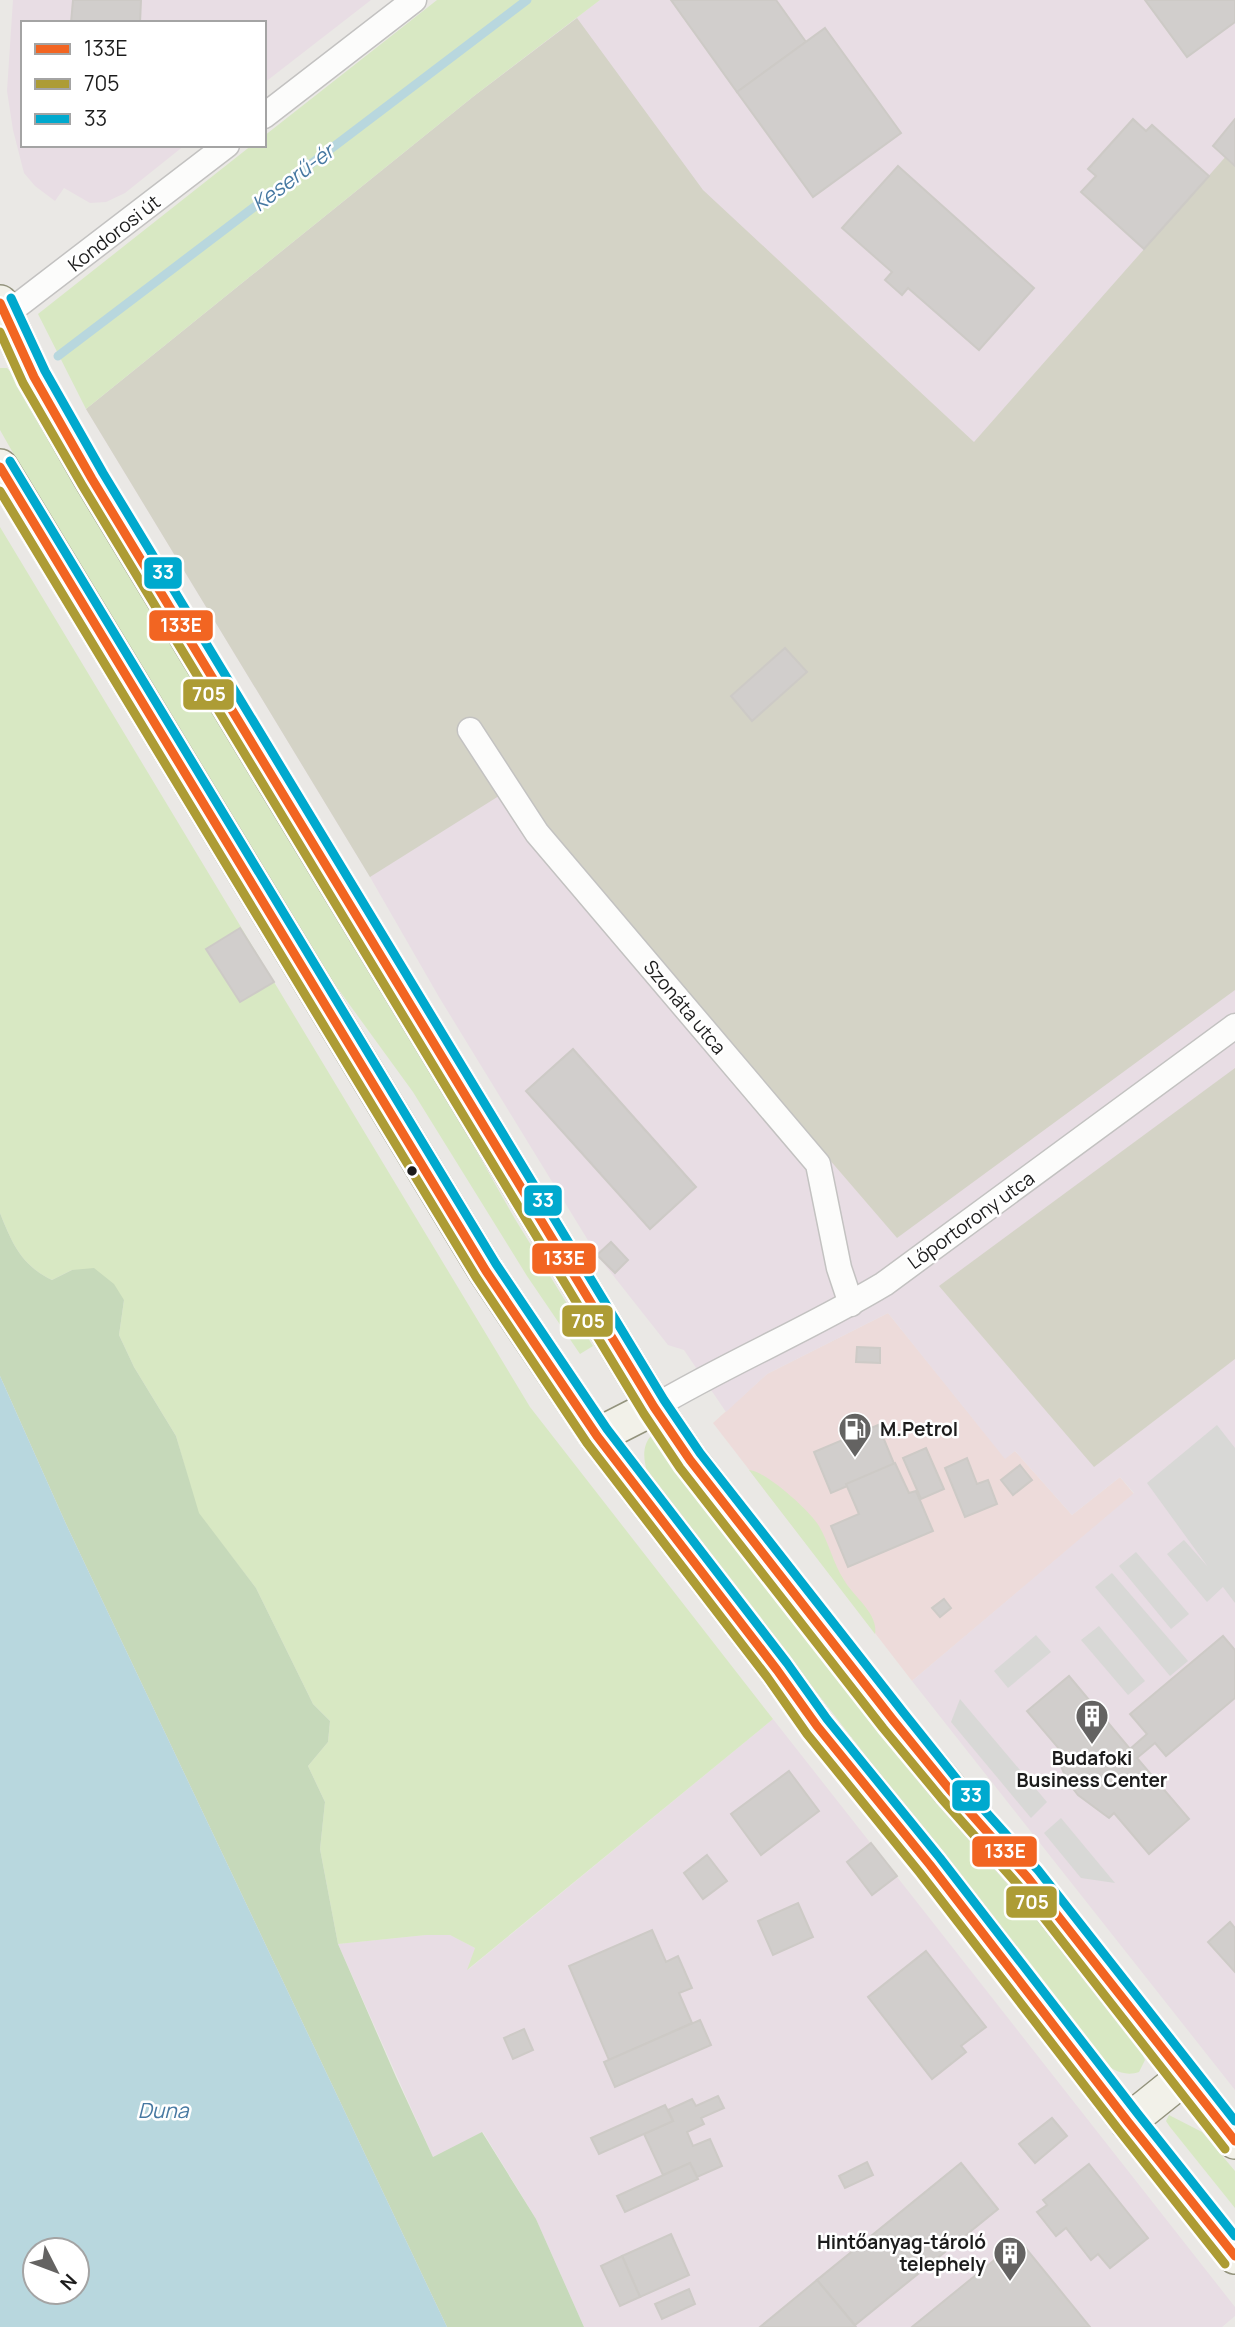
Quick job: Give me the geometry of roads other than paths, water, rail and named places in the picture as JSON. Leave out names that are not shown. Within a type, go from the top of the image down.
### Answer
[{"type":"main road","points":[[2,313],[34,377],[92,479],[654,1407],[690,1460],[885,1709],[950,1790],[1028,1878],[1235,2141]]},
{"type":"main road","points":[[0,467],[486,1271],[597,1436],[817,1726],[1235,2256]]},
{"type":"main road","points":[[597,1436],[654,1407]]},
{"type":"main road","points":[[1128,2122],[1184,2077]]},
{"type":"street","points":[[266,114],[414,0]]},
{"type":"street","name":"Kondorosi út","points":[[2,313],[224,147]]},
{"type":"street","name":"Szonáta utca","points":[[470,730],[537,833],[818,1164],[839,1268],[851,1304]]},
{"type":"street","name":"Lőportorony utca","points":[[654,1407],[707,1376],[851,1304],[884,1284],[1235,1027]]},
{"type":"water","name":"Duna","points":[[0,1376],[66,1524],[447,2327],[0,2327]]},
{"type":"waterway","name":"Keserű-ér","points":[[58,356],[527,0]]},
{"type":"place","name":"M.Petrol","points":[[855,1459]]},
{"type":"place","name":"Budafoki Business Center","points":[[1092,1746]]},
{"type":"place","name":"Hintőanyag-tároló telephely","points":[[1010,2283]]}]
